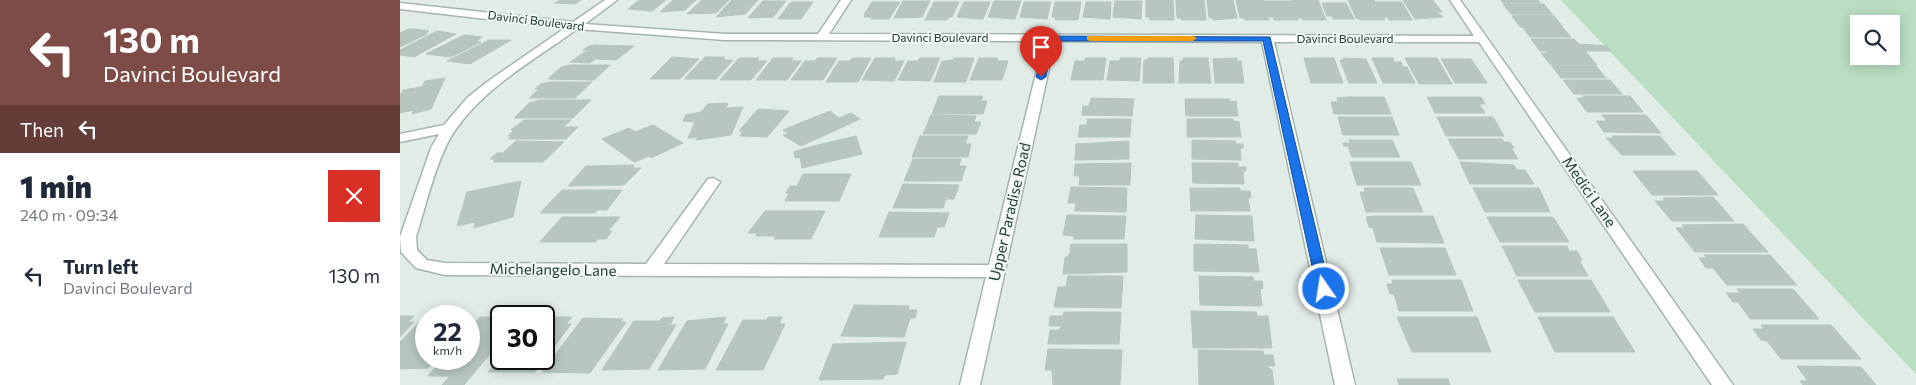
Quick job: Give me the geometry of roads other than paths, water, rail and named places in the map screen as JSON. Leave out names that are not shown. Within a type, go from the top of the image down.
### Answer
[{"type":"street","name":"Michelangelo Lane","points":[[612,0],[491,85],[472,102],[449,128],[438,148],[408,237],[409,252],[422,264],[445,269],[997,271]]},
{"type":"street","points":[[821,38],[846,0]]},
{"type":"street","name":"Medici Lane","points":[[1454,0],[1722,385]]},
{"type":"street","name":"Davinci Boulevard","points":[[400,6],[574,25],[690,35],[821,38],[1482,39]]},
{"type":"street","name":"Upper Paradise Road","points":[[970,385],[1050,38]]},
{"type":"street","points":[[1267,38],[1345,385]]},
{"type":"street","points":[[400,138],[449,128]]},
{"type":"street","points":[[650,271],[713,182]]}]
